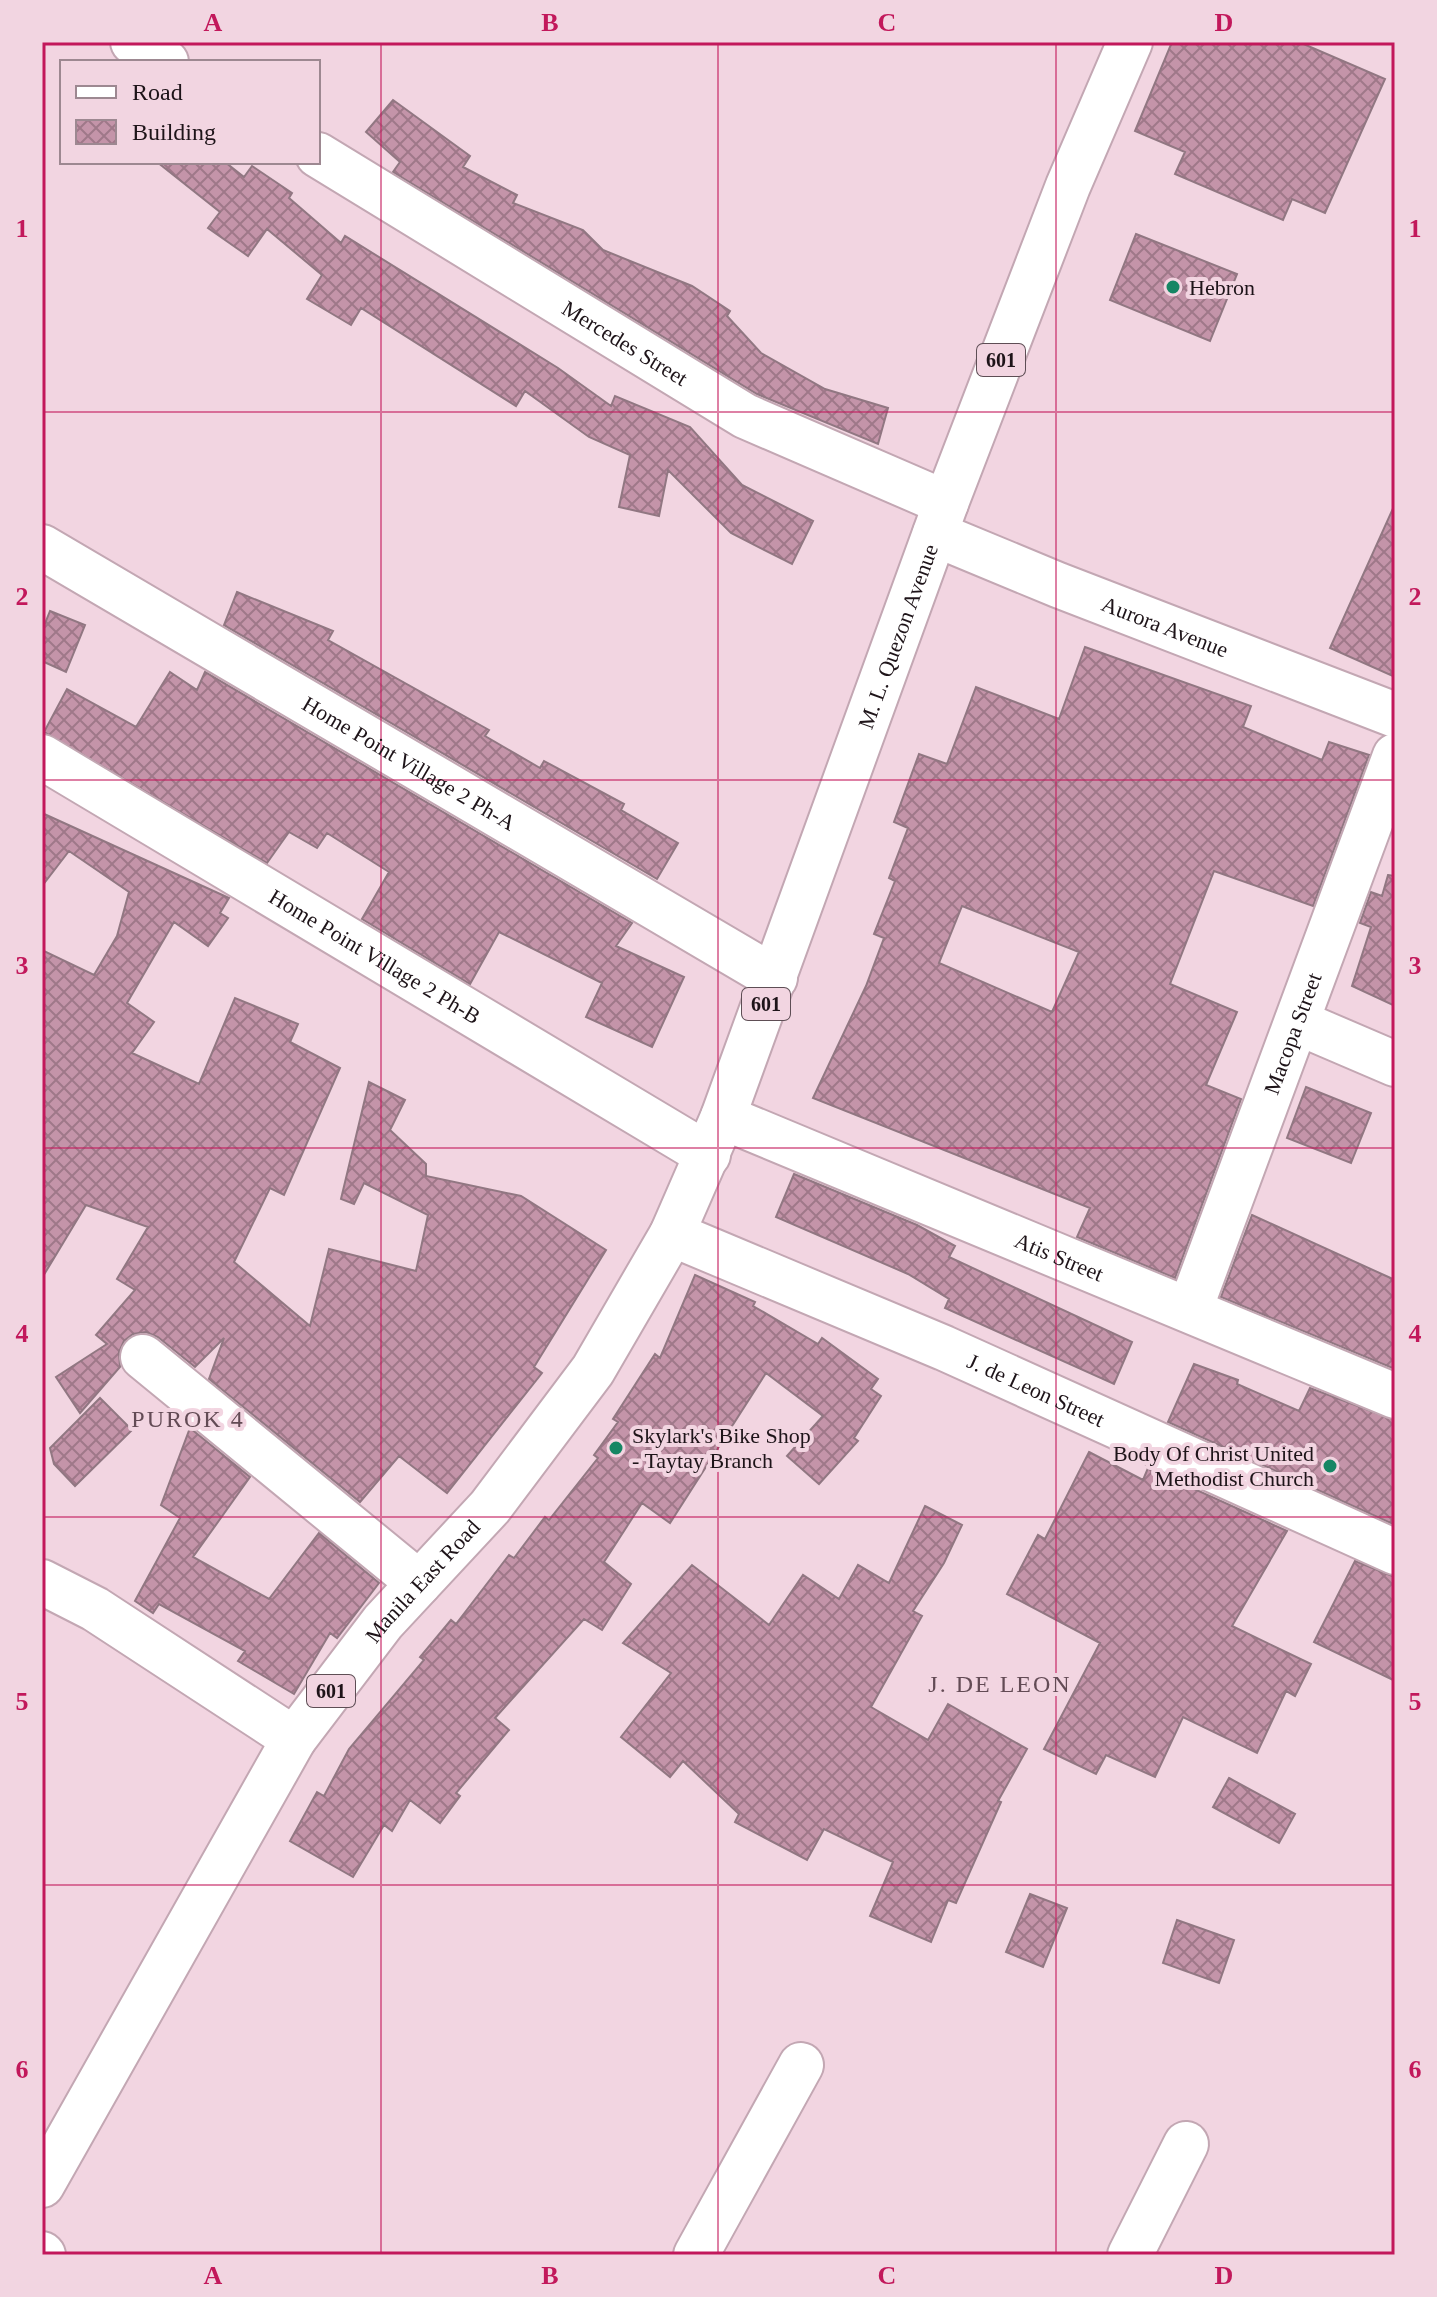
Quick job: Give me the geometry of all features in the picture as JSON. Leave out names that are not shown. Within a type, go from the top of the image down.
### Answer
[{"type":"street","points":[[133,42],[163,60]]},
{"type":"street","name":"M. L. Quezon Avenue","points":[[672,1234],[716,1136],[941,518],[1068,186],[1130,42]]},
{"type":"street","name":"Mercedes Street","points":[[320,156],[745,416],[941,518]]},
{"type":"street","name":"Aurora Avenue","points":[[941,518],[1072,591],[1395,715]]},
{"type":"street","name":"Home Point Village 2 Ph-A","points":[[42,547],[775,978]]},
{"type":"street","name":"Macopa Street","points":[[1190,1309],[1395,756]]},
{"type":"street","name":"Home Point Village 2 Ph-B","points":[[42,757],[716,1136]]},
{"type":"street","points":[[1297,1022],[1395,1064]]},
{"type":"street","name":"Atis Street","points":[[716,1136],[1190,1309],[1395,1396]]},
{"type":"street","name":"J. de Leon Street","points":[[672,1234],[944,1348],[1395,1552]]},
{"type":"street","name":"Manila East Road","points":[[42,2185],[294,1739],[383,1622],[490,1507],[593,1370],[672,1234]]},
{"type":"street","points":[[143,1357],[419,1583]]},
{"type":"street","points":[[42,1582],[95,1609],[294,1739]]},
{"type":"street","points":[[696,2255],[801,2065]]},
{"type":"street","points":[[1130,2255],[1186,2144]]},
{"type":"building","points":[[1172,42],[1299,42],[1385,79],[1325,213],[1292,199],[1283,220],[1175,174],[1185,152],[1135,131]]},
{"type":"building","points":[[393,100],[470,156],[463,167],[517,195],[513,203],[583,230],[603,250],[692,286],[730,311],[727,316],[761,353],[825,389],[888,408],[878,444],[757,394],[393,172],[400,162],[366,132]]},
{"type":"building","points":[[160,164],[228,164],[244,177],[252,166],[292,193],[289,198],[341,243],[345,236],[558,368],[611,406],[615,396],[690,427],[742,485],[813,521],[792,564],[731,533],[668,470],[659,516],[619,507],[630,455],[589,437],[525,391],[516,406],[361,308],[351,325],[307,299],[322,275],[267,229],[248,256],[208,228],[220,212]]},
{"type":"building","name":"Hebron","points":[[1136,234],[1237,274],[1210,341],[1110,300]]},
{"type":"building","points":[[1395,504],[1395,677],[1330,648]]},
{"type":"building","points":[[237,592],[333,631],[328,640],[489,730],[485,736],[540,768],[544,761],[624,804],[621,810],[678,843],[657,879],[224,625]]},
{"type":"building","points":[[50,611],[85,625],[66,672],[42,661],[42,631]]},
{"type":"building","points":[[1085,647],[1251,706],[1243,727],[1322,760],[1329,742],[1369,755],[1313,906],[1214,871],[1170,984],[1237,1012],[1206,1085],[1241,1099],[1175,1278],[1077,1237],[1090,1208],[813,1098],[866,986],[884,938],[874,934],[895,881],[889,878],[908,828],[894,822],[919,754],[947,764],[976,687],[1059,719]],"holes":[[[962,906],[1079,952],[1052,1012],[939,963]]]},
{"type":"building","points":[[170,672],[197,690],[205,672],[632,923],[616,946],[684,977],[652,1047],[586,1017],[602,983],[499,932],[470,984],[362,919],[389,872],[327,833],[317,848],[289,832],[267,863],[44,732],[67,689],[136,727]]},
{"type":"building","points":[[42,813],[229,898],[220,913],[228,918],[208,946],[174,922],[127,1003],[154,1022],[132,1053],[199,1084],[235,998],[298,1024],[290,1042],[340,1068],[284,1195],[270,1188],[234,1262],[310,1326],[329,1249],[416,1271],[428,1215],[364,1183],[354,1204],[341,1199],[369,1082],[405,1100],[390,1130],[426,1164],[426,1176],[521,1196],[606,1250],[534,1367],[542,1373],[447,1493],[399,1456],[360,1502],[209,1379],[224,1338],[195,1367],[158,1337],[146,1332],[133,1334],[124,1341],[119,1352],[120,1367],[80,1413],[56,1377],[107,1344],[96,1335],[135,1290],[117,1279],[148,1227],[86,1205],[42,1278],[42,950],[94,975],[117,936],[129,892],[69,851],[42,886]]},
{"type":"building","points":[[1388,875],[1395,876],[1395,1006],[1352,986],[1371,927],[1360,923],[1371,892],[1382,896]]},
{"type":"building","points":[[1306,1087],[1371,1113],[1351,1163],[1287,1138]]},
{"type":"building","points":[[794,1174],[917,1225],[955,1246],[949,1257],[1132,1342],[1114,1384],[945,1308],[949,1299],[908,1274],[776,1217]]},
{"type":"building","points":[[1252,1215],[1395,1280],[1395,1369],[1221,1297]]},
{"type":"building","points":[[695,1275],[755,1302],[753,1306],[818,1344],[822,1338],[878,1379],[871,1389],[881,1396],[854,1438],[858,1441],[819,1484],[787,1456],[823,1416],[766,1373],[670,1523],[642,1503],[604,1562],[631,1584],[602,1630],[584,1619],[495,1718],[509,1730],[456,1793],[460,1796],[440,1823],[410,1800],[392,1831],[384,1825],[353,1877],[290,1841],[317,1792],[324,1796],[349,1749],[424,1660],[420,1657],[451,1620],[456,1624],[509,1555],[514,1558],[545,1517],[549,1520],[598,1458],[594,1455],[618,1422],[613,1419],[655,1354],[660,1358]]},
{"type":"building","points":[[1194,1364],[1238,1380],[1237,1384],[1299,1411],[1310,1388],[1395,1420],[1395,1525],[1168,1422]]},
{"type":"building","points":[[100,1398],[132,1430],[75,1486],[54,1464],[50,1448]]},
{"type":"building","points":[[190,1428],[250,1477],[193,1557],[269,1599],[319,1533],[379,1583],[337,1638],[330,1633],[294,1694],[238,1661],[245,1651],[159,1604],[153,1613],[135,1601],[180,1518],[161,1505]]},
{"type":"building","points":[[1089,1452],[1143,1480],[1148,1468],[1287,1531],[1232,1626],[1311,1664],[1295,1696],[1286,1691],[1257,1753],[1183,1717],[1155,1777],[1106,1755],[1096,1774],[1044,1749],[1100,1643],[1007,1594],[1038,1535],[1045,1539]]},
{"type":"building","points":[[925,1506],[962,1525],[944,1563],[913,1611],[922,1616],[871,1707],[928,1740],[948,1704],[1027,1749],[998,1801],[1001,1802],[956,1903],[948,1900],[931,1942],[870,1916],[893,1862],[824,1829],[807,1860],[735,1822],[739,1814],[683,1761],[670,1777],[621,1737],[671,1673],[623,1643],[692,1565],[769,1625],[803,1575],[839,1599],[858,1565],[889,1583]]},
{"type":"building","points":[[1355,1561],[1395,1577],[1395,1681],[1314,1642]]},
{"type":"building","points":[[1229,1778],[1295,1814],[1279,1843],[1213,1807]]},
{"type":"building","points":[[1030,1894],[1067,1908],[1043,1967],[1006,1952]]},
{"type":"building","points":[[1177,1920],[1234,1940],[1219,1983],[1163,1963]]},
{"type":"place","name":"Hebron","points":[[1173,287]]},
{"type":"place","name":"Skylark's Bike Shop - Taytay Branch","points":[[616,1448]]},
{"type":"place","name":"Body Of Christ United Methodist Church","points":[[1330,1466]]},
{"type":"district","name":"PUROK 4","points":[[188,1419]]},
{"type":"district","name":"J. DE LEON","points":[[1000,1684]]}]
